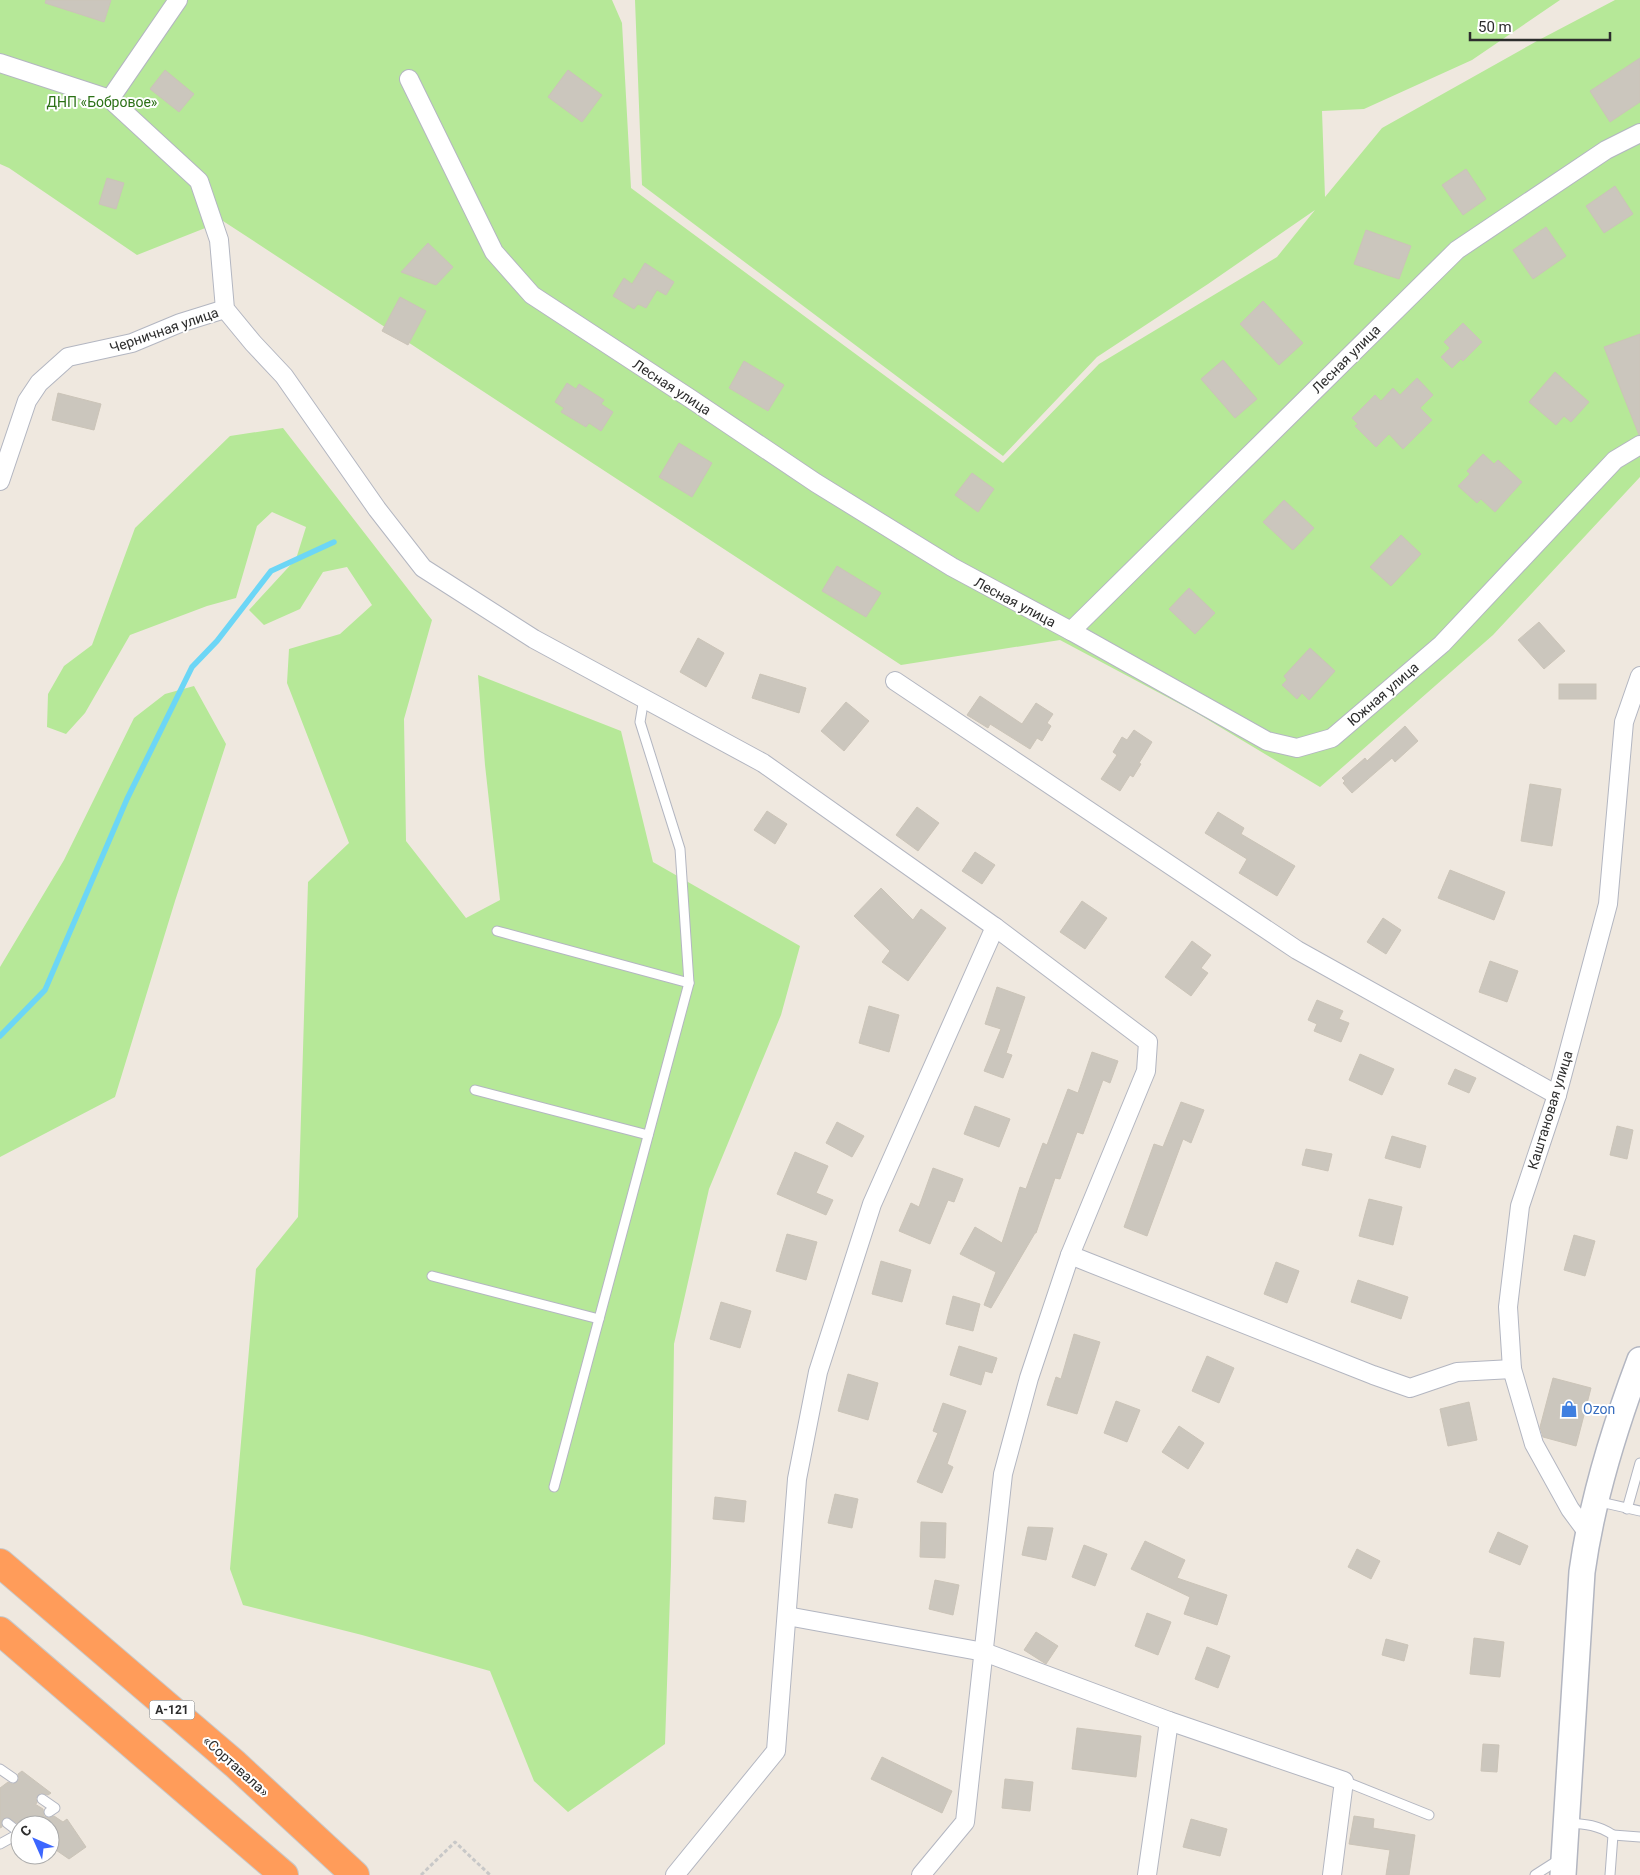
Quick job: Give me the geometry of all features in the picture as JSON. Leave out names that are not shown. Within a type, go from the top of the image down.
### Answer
[{"type":"highway","name":"«Сортавала»","points":[[0,1563],[235,1764],[355,1875]]},
{"type":"highway","points":[[0,1631],[284,1875]]},
{"type":"main road","points":[[1564,1865],[1565,1823],[1582,1572],[1588,1532],[1594,1501],[1640,1360]]},
{"type":"street","points":[[110,100],[178,0]]},
{"type":"street","points":[[0,64],[110,100],[199,181],[219,240],[226,309],[253,343],[284,376],[377,509],[423,568],[534,639],[763,763],[994,927],[1148,1042],[1146,1071],[1070,1255],[1029,1378],[1003,1474],[965,1822],[920,1875]]},
{"type":"street","name":"Лесная улица","points":[[409,79],[494,252],[532,295],[816,483],[952,567],[1071,631],[1457,250],[1606,150],[1640,134]]},
{"type":"street","name":"Черничная улица","points":[[1,475],[27,400],[39,384],[68,357],[132,343],[180,323],[226,309]]},
{"type":"street","name":"Южная улица","points":[[1071,631],[1266,742],[1297,748],[1332,738],[1442,644],[1615,460],[1640,445]]},
{"type":"street","name":"Каштановая улица","points":[[1588,1532],[1570,1509],[1534,1444],[1512,1369],[1508,1307],[1520,1206],[1556,1096],[1608,904],[1624,722],[1640,676]]},
{"type":"street","points":[[895,681],[1297,950],[1556,1096]]},
{"type":"street","points":[[675,1875],[776,1751],[788,1616],[797,1479],[818,1372],[872,1204],[994,927]]},
{"type":"street","points":[[1070,1255],[1410,1388],[1457,1372],[1512,1369]]},
{"type":"street","points":[[788,1616],[984,1652],[1169,1721],[1344,1781],[1332,1875]]},
{"type":"street","points":[[1147,1875],[1169,1721]]},
{"type":"lane","points":[[554,1487],[688,983],[680,849],[640,722],[644,698]]},
{"type":"lane","points":[[497,931],[688,983]]},
{"type":"lane","points":[[475,1090],[648,1135]]},
{"type":"lane","points":[[432,1276],[599,1319]]},
{"type":"lane","points":[[1626,1509],[1640,1462]]},
{"type":"lane","points":[[1594,1501],[1640,1511]]},
{"type":"lane","points":[[0,1769],[13,1778]]},
{"type":"lane","points":[[1344,1781],[1429,1815]]},
{"type":"lane","points":[[42,1799],[54,1808],[48,1812]]},
{"type":"lane","points":[[1565,1823],[1588,1824],[1601,1827],[1613,1835],[1640,1837]]},
{"type":"lane","points":[[1610,1875],[1613,1835]]},
{"type":"lane","points":[[1535,1875],[1564,1865]]},
{"type":"path","points":[[421,1875],[455,1842],[490,1875]]},
{"type":"green space","name":"ДНП «Бобровое»","points":[[0,0],[612,0],[622,23],[631,188],[1003,463],[1099,364],[1277,257],[1315,210],[1208,284],[1097,357],[1003,456],[642,185],[635,0],[1560,0],[1472,60],[1364,109],[1322,111],[1325,197],[1382,128],[1537,41],[1615,0],[1640,0],[1640,477],[1493,635],[1320,787],[1195,712],[1060,640],[901,665],[223,221],[137,255],[9,168],[0,164]]},
{"type":"green space","points":[[283,428],[432,620],[404,719],[406,841],[466,918],[500,900],[485,765],[478,675],[621,731],[653,862],[800,946],[781,1015],[709,1189],[674,1344],[671,1565],[665,1744],[568,1812],[534,1781],[490,1671],[362,1635],[243,1605],[230,1569],[256,1269],[298,1217],[308,882],[349,843],[287,683],[289,649],[340,634],[372,605],[347,567],[323,572],[300,609],[264,625],[249,610],[296,559],[306,527],[272,512],[257,526],[236,598],[207,606],[130,635],[85,713],[66,734],[47,727],[48,694],[64,666],[92,645],[135,528],[230,436]]},
{"type":"green space","points":[[194,686],[226,744],[175,901],[115,1097],[0,1157],[0,967],[64,860],[134,718],[165,694]]},
{"type":"building","points":[[46,0],[111,0],[104,22],[45,3]]},
{"type":"building","points":[[1640,58],[1640,102],[1610,122],[1590,91]]},
{"type":"building","points":[[165,70],[194,94],[179,112],[150,89]]},
{"type":"building","points":[[568,70],[602,95],[582,122],[548,97]]},
{"type":"building","points":[[1466,169],[1486,199],[1463,215],[1442,185]]},
{"type":"building","points":[[107,178],[124,183],[116,209],[99,204]]},
{"type":"building","points":[[1615,186],[1633,214],[1604,233],[1586,206]]},
{"type":"building","points":[[1546,227],[1566,256],[1533,279],[1513,250]]},
{"type":"building","points":[[1366,230],[1411,246],[1399,279],[1354,264]]},
{"type":"building","points":[[428,243],[453,267],[436,285],[401,272]]},
{"type":"building","points":[[645,263],[674,282],[666,295],[657,290],[646,308],[638,304],[634,309],[613,296],[624,278],[632,284]]},
{"type":"building","points":[[400,297],[426,311],[408,345],[382,331]]},
{"type":"building","points":[[1263,301],[1303,343],[1279,365],[1240,324]]},
{"type":"building","points":[[1463,323],[1482,342],[1463,361],[1461,359],[1452,368],[1441,357],[1450,348],[1444,342]]},
{"type":"building","points":[[1640,334],[1640,434],[1639,435],[1604,347]]},
{"type":"building","points":[[1223,360],[1257,399],[1235,418],[1201,379]]},
{"type":"building","points":[[744,361],[784,385],[768,411],[729,388]]},
{"type":"building","points":[[1555,372],[1589,402],[1571,422],[1564,416],[1556,425],[1529,402]]},
{"type":"building","points":[[1417,378],[1433,395],[1420,408],[1432,420],[1403,449],[1389,434],[1376,447],[1355,426],[1358,424],[1352,418],[1375,395],[1381,401],[1393,388],[1400,395]]},
{"type":"building","points":[[567,383],[576,389],[579,384],[604,400],[601,404],[613,412],[601,431],[589,423],[586,427],[561,412],[564,408],[555,402]]},
{"type":"building","points":[[58,393],[101,404],[94,430],[52,420]]},
{"type":"building","points":[[679,443],[712,463],[692,497],[659,477]]},
{"type":"building","points":[[1483,454],[1494,464],[1498,460],[1522,482],[1495,512],[1481,499],[1477,503],[1458,486],[1470,474],[1467,471]]},
{"type":"building","points":[[972,473],[994,489],[978,512],[955,495]]},
{"type":"building","points":[[1284,500],[1314,528],[1293,550],[1263,522]]},
{"type":"building","points":[[1401,535],[1421,554],[1391,586],[1370,567]]},
{"type":"building","points":[[837,566],[881,593],[866,617],[822,591]]},
{"type":"building","points":[[1189,588],[1215,613],[1195,634],[1169,609]]},
{"type":"building","points":[[1539,622],[1565,651],[1544,669],[1518,640]]},
{"type":"building","points":[[698,638],[724,653],[706,687],[680,672]]},
{"type":"building","points":[[1310,648],[1335,671],[1309,700],[1302,693],[1297,699],[1282,685],[1287,680],[1284,676]]},
{"type":"building","points":[[760,674],[806,688],[799,713],[752,698]]},
{"type":"building","points":[[1559,684],[1596,684],[1596,699],[1559,699]]},
{"type":"building","points":[[980,696],[1022,724],[1036,703],[1053,714],[1047,723],[1051,726],[1042,741],[1037,738],[1030,749],[990,724],[988,728],[967,715]]},
{"type":"building","points":[[846,702],[869,721],[844,751],[821,731]]},
{"type":"building","points":[[1405,726],[1418,741],[1395,762],[1392,758],[1352,793],[1343,783],[1345,781],[1342,778],[1365,758],[1367,761]]},
{"type":"building","points":[[1134,730],[1152,742],[1133,777],[1130,775],[1120,791],[1101,779],[1117,755],[1113,752],[1122,737],[1127,740]]},
{"type":"building","points":[[1530,784],[1561,789],[1552,846],[1521,841]]},
{"type":"building","points":[[917,807],[939,823],[918,851],[896,835]]},
{"type":"building","points":[[767,811],[787,824],[775,844],[754,830]]},
{"type":"building","points":[[1218,812],[1244,828],[1241,834],[1295,866],[1277,896],[1239,873],[1247,859],[1205,833]]},
{"type":"building","points":[[975,852],[995,865],[982,884],[962,871]]},
{"type":"building","points":[[1450,870],[1505,892],[1494,920],[1438,898]]},
{"type":"building","points":[[881,888],[913,920],[921,909],[946,928],[908,981],[882,962],[890,951],[854,916]]},
{"type":"building","points":[[1082,901],[1107,918],[1085,949],[1060,932]]},
{"type":"building","points":[[1383,918],[1401,930],[1386,954],[1367,942]]},
{"type":"building","points":[[1192,941],[1211,955],[1201,968],[1208,973],[1191,996],[1165,977]]},
{"type":"building","points":[[1490,961],[1518,971],[1507,1002],[1479,992]]},
{"type":"building","points":[[997,987],[1025,997],[1006,1053],[1012,1055],[1003,1078],[984,1071],[1001,1029],[985,1024]]},
{"type":"building","points":[[1317,1000],[1343,1011],[1339,1019],[1349,1023],[1341,1042],[1314,1031],[1317,1024],[1308,1020]]},
{"type":"building","points":[[869,1006],[899,1015],[889,1052],[859,1043]]},
{"type":"building","points":[[1092,1052],[1118,1061],[1110,1083],[1103,1080],[1083,1134],[1077,1132],[1060,1179],[1055,1178],[1036,1233],[991,1308],[984,1305],[996,1272],[960,1254],[975,1227],[1002,1243],[1020,1187],[1026,1189],[1043,1143],[1047,1145],[1068,1089],[1078,1093]]},
{"type":"building","points":[[1360,1054],[1394,1069],[1382,1095],[1349,1080]]},
{"type":"building","points":[[1455,1069],[1476,1078],[1469,1093],[1448,1084]]},
{"type":"building","points":[[1181,1102],[1204,1110],[1191,1143],[1183,1139],[1147,1236],[1124,1227],[1154,1144],[1163,1147]]},
{"type":"building","points":[[975,1106],[1010,1119],[999,1147],[964,1134]]},
{"type":"building","points":[[837,1122],[864,1136],[852,1157],[826,1143]]},
{"type":"building","points":[[1617,1126],[1633,1130],[1627,1159],[1610,1155]]},
{"type":"building","points":[[1392,1136],[1426,1146],[1420,1168],[1385,1158]]},
{"type":"building","points":[[1306,1149],[1332,1154],[1328,1171],[1302,1165]]},
{"type":"building","points":[[795,1152],[828,1166],[816,1193],[833,1200],[826,1215],[777,1194]]},
{"type":"building","points":[[933,1168],[963,1179],[954,1202],[948,1200],[930,1244],[899,1231],[911,1203],[919,1207]]},
{"type":"building","points":[[1369,1199],[1402,1207],[1393,1245],[1359,1236]]},
{"type":"building","points":[[787,1234],[817,1242],[806,1280],[776,1271]]},
{"type":"building","points":[[1574,1235],[1595,1241],[1585,1276],[1564,1270]]},
{"type":"building","points":[[881,1261],[911,1270],[902,1302],[872,1294]]},
{"type":"building","points":[[1276,1262],[1299,1271],[1287,1303],[1264,1294]]},
{"type":"building","points":[[1358,1280],[1408,1297],[1401,1319],[1351,1302]]},
{"type":"building","points":[[953,1296],[980,1304],[973,1331],[946,1324]]},
{"type":"building","points":[[721,1302],[751,1311],[740,1348],[710,1339]]},
{"type":"building","points":[[1074,1334],[1100,1342],[1077,1414],[1047,1405],[1056,1377],[1061,1379]]},
{"type":"building","points":[[959,1346],[997,1358],[992,1373],[985,1371],[981,1385],[950,1375]]},
{"type":"building","points":[[1207,1356],[1234,1368],[1219,1403],[1192,1391]]},
{"type":"building","points":[[848,1374],[878,1383],[868,1420],[838,1411]]},
{"type":"building","points":[[1553,1378],[1591,1388],[1576,1446],[1543,1437],[1540,1427]]},
{"type":"building","points":[[1116,1401],[1140,1410],[1127,1442],[1104,1433]]},
{"type":"building","points":[[1469,1402],[1477,1440],[1448,1446],[1440,1409]]},
{"type":"building","points":[[943,1403],[966,1411],[947,1464],[953,1467],[942,1493],[917,1482],[938,1433],[933,1431]]},
{"type":"building","points":[[1179,1426],[1204,1443],[1188,1469],[1162,1452]]},
{"type":"building","points":[[835,1494],[858,1499],[852,1528],[828,1523]]},
{"type":"building","points":[[715,1497],[746,1501],[744,1522],[713,1519]]},
{"type":"building","points":[[921,1522],[946,1523],[945,1558],[920,1557]]},
{"type":"building","points":[[1028,1527],[1053,1528],[1046,1560],[1022,1555]]},
{"type":"building","points":[[1498,1532],[1528,1546],[1520,1565],[1489,1552]]},
{"type":"building","points":[[1145,1541],[1185,1560],[1177,1578],[1227,1595],[1217,1625],[1184,1614],[1190,1597],[1131,1569]]},
{"type":"building","points":[[1084,1545],[1107,1554],[1095,1586],[1072,1577]]},
{"type":"building","points":[[1357,1549],[1380,1561],[1371,1579],[1348,1567]]},
{"type":"building","points":[[935,1580],[959,1585],[953,1615],[929,1609]]},
{"type":"building","points":[[1147,1613],[1171,1622],[1158,1655],[1135,1646]]},
{"type":"building","points":[[1036,1632],[1058,1646],[1046,1664],[1024,1650]]},
{"type":"building","points":[[1474,1638],[1504,1642],[1500,1677],[1470,1674]]},
{"type":"building","points":[[1386,1639],[1408,1645],[1404,1661],[1382,1655]]},
{"type":"building","points":[[1207,1647],[1230,1656],[1218,1688],[1195,1679]]},
{"type":"building","points":[[1077,1728],[1141,1736],[1136,1777],[1072,1769]]},
{"type":"building","points":[[1483,1744],[1499,1745],[1497,1772],[1481,1771]]},
{"type":"building","points":[[882,1757],[952,1791],[942,1813],[871,1779]]},
{"type":"building","points":[[22,1771],[51,1793],[48,1795],[40,1793],[36,1798],[37,1803],[35,1804],[43,1809],[44,1815],[10,1815],[10,1819],[7,1817],[2,1820],[2,1827],[0,1828],[0,1788],[8,1782],[16,1783],[19,1779],[18,1774]]},
{"type":"building","points":[[1005,1779],[1033,1782],[1030,1811],[1002,1808]]},
{"type":"building","points":[[1354,1816],[1374,1819],[1373,1828],[1415,1835],[1409,1875],[1386,1875],[1390,1850],[1349,1844]]},
{"type":"building","points":[[67,1819],[86,1847],[69,1859],[60,1853],[60,1820],[63,1822]]},
{"type":"building","points":[[1191,1819],[1227,1829],[1220,1856],[1183,1847]]},
{"type":"waterway","points":[[0,1036],[45,990],[127,799],[192,667],[217,641],[271,571],[334,542]]},
{"type":"place","name":"Ozon","points":[[1569,1409]]}]
